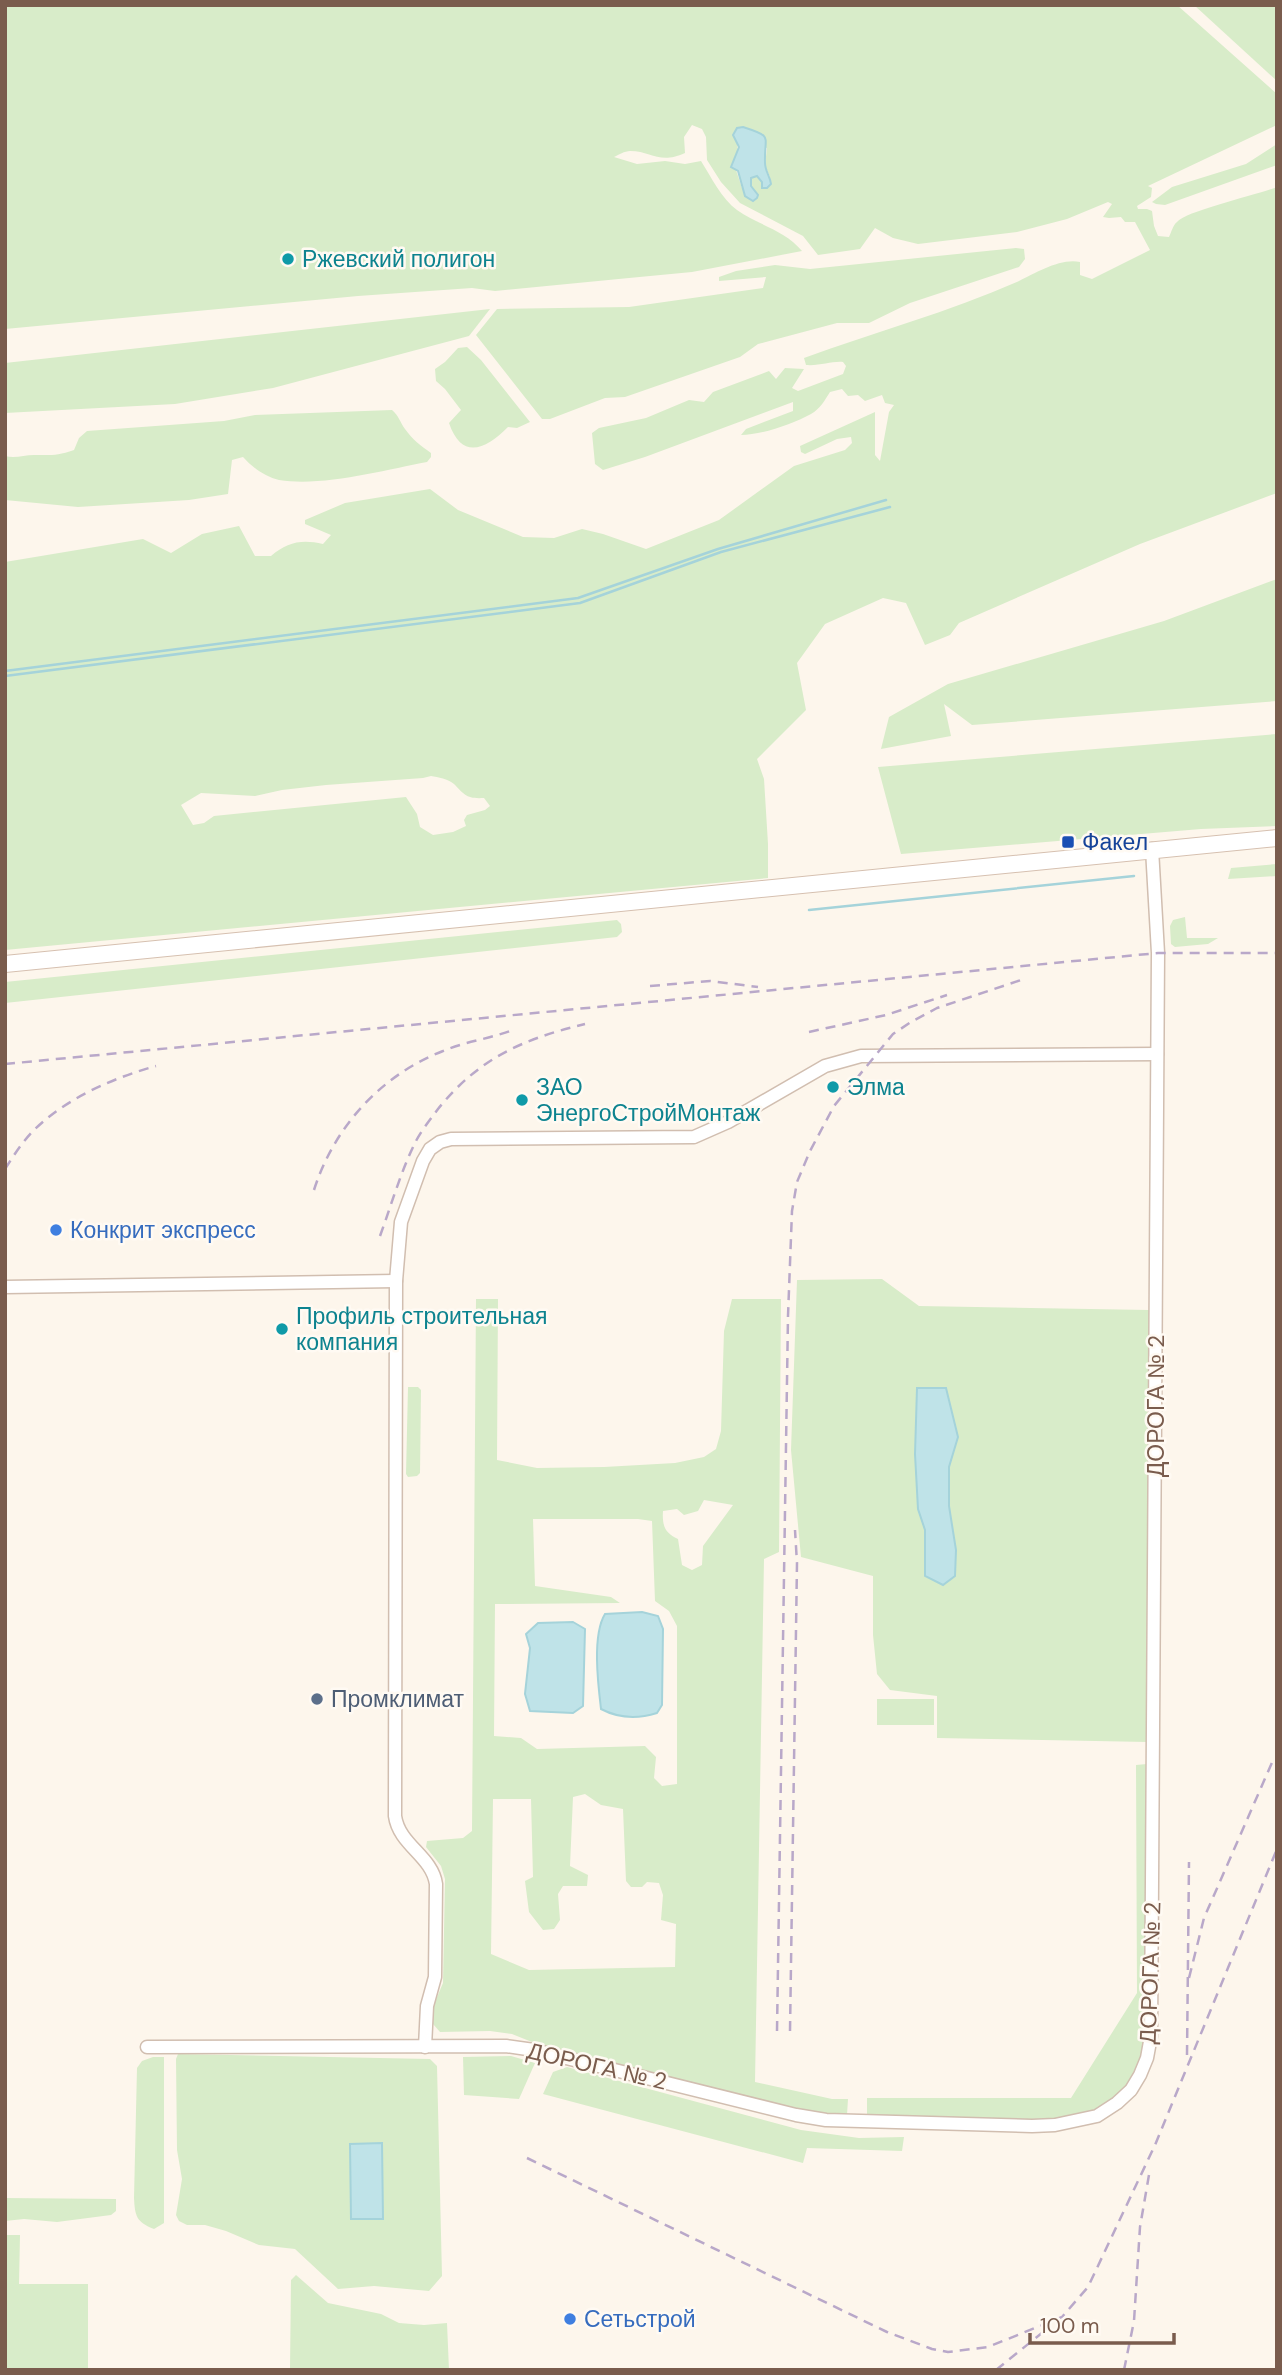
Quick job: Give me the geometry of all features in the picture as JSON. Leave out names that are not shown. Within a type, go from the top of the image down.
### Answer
[{"type":"main road","points":[[5,964],[1277,838]]},
{"type":"street","name":"ДОРОГА № 2","points":[[147,2047],[506,2046],[534,2050],[796,2115],[856,2122],[1055,2125],[1097,2116],[1131,2090],[1147,2058],[1151,2036],[1158,953],[1152,849]]},
{"type":"street","points":[[425,2047],[427,2006],[435,1976],[435,1873],[402,1836],[395,1816],[396,1281],[401,1222],[430,1149],[451,1139],[694,1137],[728,1122],[825,1066],[861,1056],[1157,1054]]},
{"type":"street","points":[[5,1287],[396,1281]]},
{"type":"green space","points":[[5,5],[1177,5],[1277,94],[1277,125],[1148,186],[1152,188],[1151,197],[1137,206],[1138,209],[1152,211],[1158,236],[1169,237],[1174,225],[1183,218],[1277,187],[1277,493],[1140,544],[959,623],[950,635],[925,645],[906,603],[883,598],[825,624],[797,663],[806,710],[757,759],[764,779],[768,878],[5,950],[5,562],[143,539],[171,553],[202,534],[239,526],[255,556],[271,556],[295,543],[323,544],[331,535],[305,524],[305,520],[345,503],[430,489],[458,510],[523,537],[554,538],[582,529],[646,549],[719,520],[794,466],[845,450],[852,443],[851,437],[837,439],[805,454],[801,452],[800,446],[875,412],[875,455],[880,461],[889,412],[894,405],[885,403],[882,395],[865,401],[858,395],[848,396],[842,389],[830,392],[820,407],[795,422],[741,435],[746,429],[793,411],[793,402],[603,470],[595,464],[592,433],[599,428],[646,418],[689,400],[704,402],[713,392],[769,371],[776,379],[785,368],[804,369],[792,388],[798,391],[843,374],[846,366],[843,362],[806,365],[804,358],[966,302],[1056,264],[1080,262],[1080,275],[1092,279],[1150,250],[1135,222],[1125,222],[1121,217],[1103,217],[1112,204],[1108,202],[1067,219],[1017,232],[918,244],[893,238],[875,228],[860,249],[818,255],[803,236],[740,203],[721,182],[707,160],[706,137],[702,129],[692,125],[684,137],[685,153],[662,158],[630,151],[614,157],[637,164],[665,161],[685,164],[701,161],[726,200],[737,210],[788,238],[802,251],[692,272],[495,291],[472,288],[358,296],[5,329]],"holes":[[[737,140],[767,148],[765,165],[770,177],[762,187],[762,182],[756,176],[751,178],[751,186],[755,192],[742,188],[733,161],[738,155]],[[431,776],[449,781],[469,797],[484,798],[490,806],[467,815],[464,820],[466,826],[453,832],[433,835],[420,827],[417,814],[406,797],[214,816],[204,823],[193,825],[181,805],[201,793],[255,796],[282,790]]]},
{"type":"green space","points":[[1194,5],[1277,5],[1277,81]]},
{"type":"green space","points":[[1277,144],[1277,165],[1165,205],[1152,202],[1172,187],[1246,164]]},
{"type":"green space","points":[[1024,249],[1025,259],[1019,267],[910,303],[869,323],[837,323],[758,344],[740,357],[625,397],[605,398],[550,419],[542,419],[476,335],[497,309],[629,307],[763,288],[766,277],[719,281],[719,277],[736,271],[775,265],[810,269]]},
{"type":"green space","points":[[490,309],[469,336],[273,388],[175,404],[5,413],[5,363]]},
{"type":"green space","points":[[467,347],[481,360],[530,422],[517,428],[508,427],[491,441],[475,448],[461,443],[454,435],[449,423],[461,410],[436,381],[435,369],[458,348]]},
{"type":"green space","points":[[392,410],[411,436],[431,453],[427,462],[353,477],[296,482],[269,477],[243,457],[232,460],[228,494],[189,500],[78,507],[5,500],[5,456],[54,455],[68,452],[74,450],[79,438],[87,431],[224,421],[255,415]]},
{"type":"green space","points":[[1277,579],[1277,701],[972,725],[944,704],[951,736],[881,749],[889,717],[948,684],[1164,621]]},
{"type":"green space","points":[[1277,734],[1277,826],[1201,829],[901,854],[878,767]]},
{"type":"green space","points":[[1277,864],[1277,876],[1228,879],[1231,868]]},
{"type":"green space","points":[[1185,917],[1187,938],[1218,938],[1208,944],[1175,947],[1171,944],[1170,926],[1173,920]]},
{"type":"green space","points":[[617,920],[621,924],[622,932],[617,937],[5,1003],[5,982]]},
{"type":"green space","points":[[882,1279],[919,1306],[1149,1310],[1148,1742],[937,1738],[937,1696],[890,1690],[877,1674],[873,1635],[873,1576],[801,1557],[791,1450],[797,1280]],"holes":[[[946,1389],[958,1437],[949,1467],[949,1506],[956,1550],[955,1576],[925,1575],[925,1530],[918,1509],[915,1454]]]},
{"type":"green space","points":[[476,1299],[498,1299],[497,1460],[537,1468],[675,1463],[704,1457],[716,1449],[721,1431],[724,1331],[732,1299],[781,1299],[779,1552],[764,1559],[755,2082],[832,2099],[848,2099],[847,2115],[822,2115],[547,2048],[512,2034],[490,2031],[440,2032],[433,2024],[432,2009],[443,1983],[445,1879],[441,1866],[426,1847],[427,1841],[463,1838],[472,1831]],"holes":[[[704,1500],[733,1505],[703,1546],[702,1565],[692,1570],[682,1565],[678,1539],[665,1528],[663,1511],[677,1509],[684,1515],[698,1511]],[[533,1519],[652,1521],[655,1601],[669,1611],[677,1626],[677,1784],[662,1786],[654,1778],[656,1757],[645,1746],[537,1749],[521,1738],[494,1736],[495,1604],[620,1603],[611,1597],[535,1586]],[[585,1794],[601,1805],[623,1809],[626,1881],[631,1887],[642,1887],[647,1882],[659,1883],[663,1895],[661,1920],[676,1924],[675,1967],[529,1970],[491,1954],[493,1799],[531,1799],[533,1877],[525,1881],[529,1912],[543,1930],[554,1929],[560,1920],[558,1894],[563,1886],[587,1886],[588,1875],[570,1866],[573,1797]]]},
{"type":"green space","points":[[408,1387],[418,1387],[421,1390],[420,1473],[408,1477],[406,1474]]},
{"type":"green space","points":[[877,1699],[934,1699],[934,1725],[877,1725]]},
{"type":"green space","points":[[1147,1764],[1145,2029],[1141,2058],[1125,2090],[1101,2107],[1079,2115],[1036,2121],[867,2117],[867,2098],[1071,2098],[1137,1993],[1136,1765]]},
{"type":"green space","points":[[178,2054],[430,2059],[437,2066],[442,2276],[429,2291],[374,2286],[338,2289],[295,2249],[259,2245],[226,2231],[205,2225],[187,2225],[179,2221],[176,2215],[182,2179],[177,2150]]},
{"type":"green space","points":[[511,2056],[535,2063],[519,2099],[464,2095],[463,2057]]},
{"type":"green space","points":[[164,2057],[164,2223],[154,2229],[143,2224],[138,2218],[134,2198],[137,2068],[142,2061]]},
{"type":"green space","points":[[567,2067],[801,2130],[859,2138],[904,2137],[902,2151],[807,2148],[803,2163],[543,2094],[553,2072]]},
{"type":"green space","points":[[5,2198],[116,2199],[116,2211],[111,2215],[57,2222],[24,2219],[5,2221]]},
{"type":"green space","points":[[5,2235],[20,2235],[19,2284],[88,2284],[88,2370],[5,2370]]},
{"type":"green space","points":[[296,2275],[328,2303],[381,2314],[399,2323],[447,2323],[449,2370],[290,2370],[291,2280]]},
{"type":"water","points":[[743,127],[763,135],[766,142],[765,166],[771,184],[762,188],[762,182],[757,176],[751,178],[751,186],[758,195],[753,201],[745,196],[738,171],[731,167],[739,147],[733,135],[737,128]]},
{"type":"water","points":[[917,1388],[946,1388],[958,1437],[949,1467],[949,1506],[956,1550],[955,1576],[943,1585],[925,1576],[925,1530],[918,1509],[915,1454]]},
{"type":"water","points":[[642,1612],[658,1616],[663,1629],[662,1705],[657,1713],[628,1717],[601,1709],[598,1634],[605,1614]]},
{"type":"water","points":[[573,1622],[585,1629],[583,1706],[573,1713],[530,1711],[525,1694],[530,1648],[526,1634],[538,1623]]},
{"type":"water","points":[[382,2143],[383,2219],[351,2219],[350,2144]]},
{"type":"waterway","points":[[5,671],[578,598],[718,549],[886,500]]},
{"type":"waterway","points":[[5,676],[580,603],[721,552],[890,507]]},
{"type":"waterway","points":[[809,910],[1134,876]]},
{"type":"railway","points":[[5,1064],[1158,953],[1277,953]]},
{"type":"railway","points":[[777,2031],[788,1316],[792,1211],[797,1182],[834,1106],[893,1034],[937,1008],[1024,979]]},
{"type":"railway","points":[[650,986],[710,981],[758,987]]},
{"type":"railway","points":[[809,1032],[886,1015],[947,995]]},
{"type":"railway","points":[[380,1236],[416,1140],[454,1091],[470,1076],[504,1053],[542,1036],[585,1024]]},
{"type":"railway","points":[[314,1190],[334,1145],[347,1125],[380,1089],[420,1061],[459,1045],[510,1031]]},
{"type":"railway","points":[[5,1169],[31,1134],[61,1108],[107,1083],[156,1066]]},
{"type":"railway","points":[[790,2031],[797,1563],[795,1530]]},
{"type":"railway","points":[[1189,1978],[1204,1918],[1274,1758]]},
{"type":"railway","points":[[527,2158],[887,2332],[932,2349],[948,2352],[988,2347],[1062,2317],[1088,2287],[1155,2145],[1277,1849]]},
{"type":"railway","points":[[1187,2055],[1189,1862]]},
{"type":"railway","points":[[1124,2370],[1134,2321],[1140,2227],[1150,2169]]},
{"type":"railway","points":[[996,2370],[1048,2328]]},
{"type":"place","name":"Ржевский полигон","points":[[288,259]]},
{"type":"place","name":"Факел","points":[[1068,842]]},
{"type":"place","name":"Элма","points":[[833,1087]]},
{"type":"place","name":"ЗАО ЭнергоСтройМонтаж","points":[[522,1100]]},
{"type":"place","name":"Конкрит экспресс","points":[[56,1230]]},
{"type":"place","name":"Профиль строительная компания","points":[[282,1329]]},
{"type":"place","name":"Промклимат","points":[[317,1699]]},
{"type":"place","name":"Сетьстрой","points":[[570,2319]]}]
